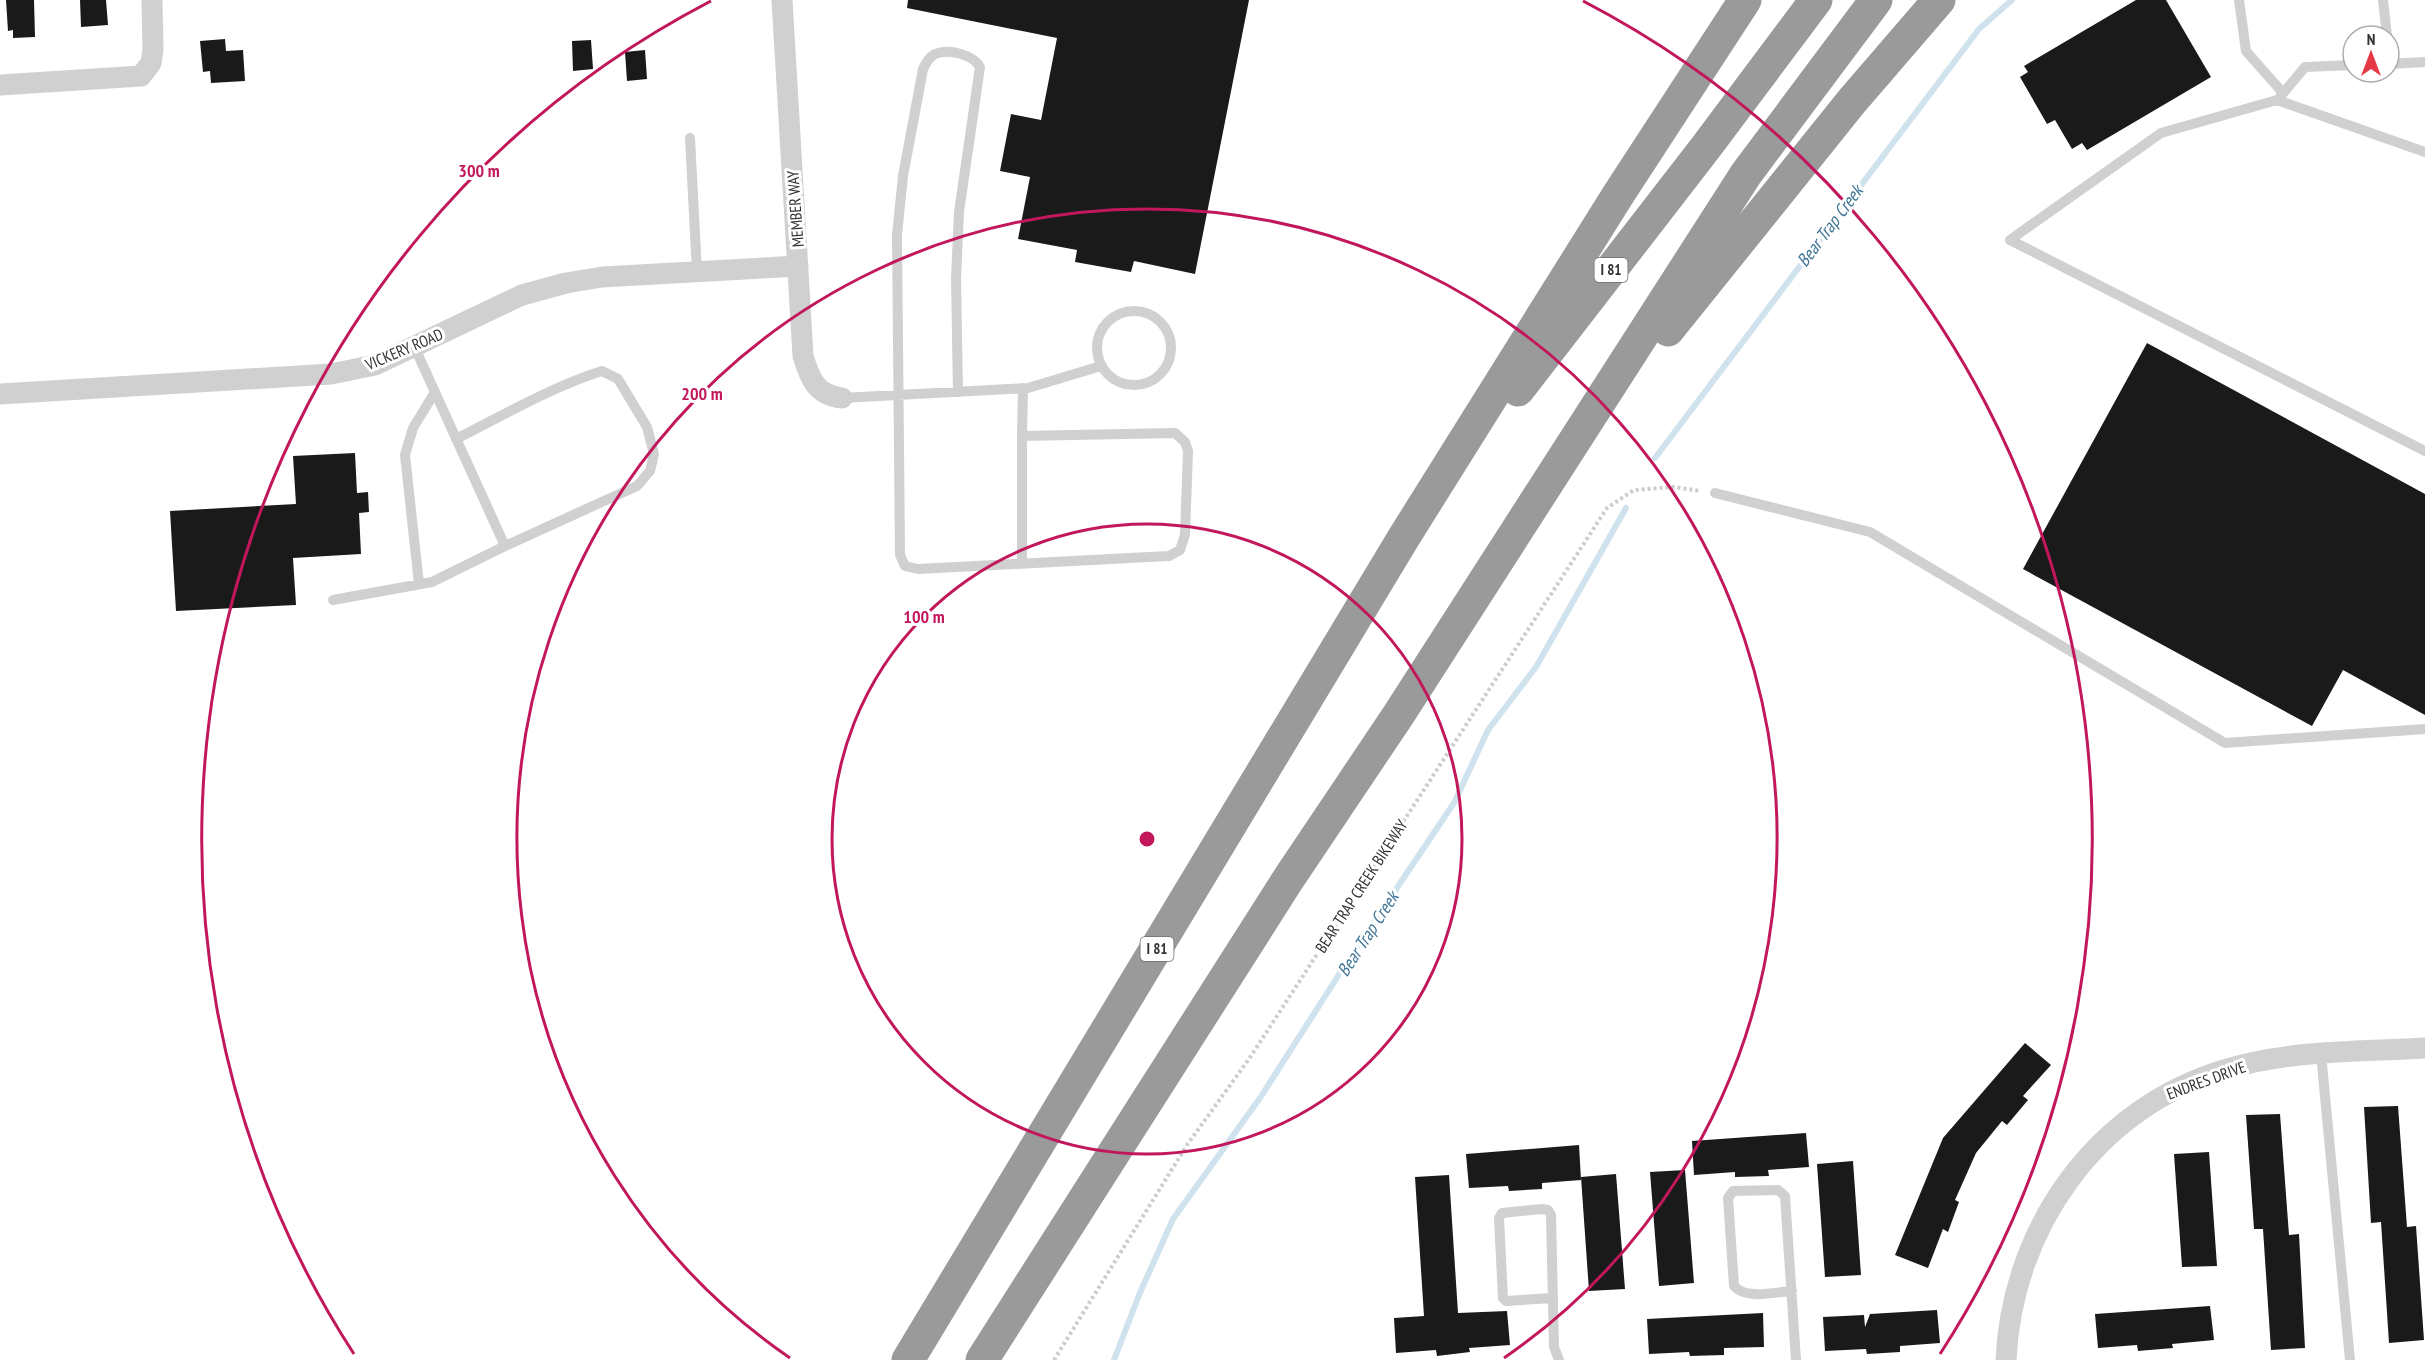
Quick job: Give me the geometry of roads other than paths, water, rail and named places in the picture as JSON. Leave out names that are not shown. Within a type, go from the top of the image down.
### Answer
[{"type":"highway","points":[[1404,537],[1618,195],[1745,0]]},
{"type":"highway","name":"I 81","points":[[908,1360],[1404,537],[1706,147],[1816,0]]},
{"type":"highway","points":[[982,1360],[1289,878],[1400,714],[1746,174],[1876,0]]},
{"type":"highway","points":[[1556,469],[1845,110],[1940,0]]},
{"type":"street","points":[[0,85],[141,76],[151,63],[153,50],[152,0]]},
{"type":"street","name":"MEMBER WAY","points":[[782,0],[803,356],[810,380],[824,393],[842,398]]},
{"type":"street","name":"VICKERY ROAD","points":[[0,394],[331,374],[375,364],[522,295],[555,286],[602,277],[798,266]]},
{"type":"street","name":"ENDRES DRIVE","points":[[2006,1360],[2014,1293],[2030,1247],[2062,1188],[2102,1142],[2146,1104],[2172,1089],[2227,1069],[2285,1057],[2425,1048]]},
{"type":"lane","points":[[2239,0],[2246,51],[2280,97],[2425,152]]},
{"type":"lane","points":[[2383,0],[2386,24]]},
{"type":"lane","points":[[958,392],[956,279],[959,212],[980,67],[972,58],[947,52],[937,53],[928,59],[923,69],[903,176],[897,235],[900,555],[905,566],[918,569],[1169,556],[1180,550],[1185,535],[1188,451],[1185,442],[1175,433],[1022,436]]},
{"type":"lane","points":[[2401,62],[2425,62]]},
{"type":"lane","points":[[2341,66],[2305,67],[2280,97],[2161,133],[2010,240],[2425,451]]},
{"type":"lane","points":[[690,138],[697,272]]},
{"type":"lane","points":[[1129,311],[1144,312],[1157,318],[1167,329],[1171,343],[1170,358],[1164,371],[1153,380],[1139,385],[1124,384],[1111,378],[1101,366],[1097,353],[1098,338],[1105,325],[1116,316],[1129,311]]},
{"type":"lane","points":[[414,346],[505,546]]},
{"type":"lane","points":[[842,398],[1023,388],[1101,366]]},
{"type":"lane","points":[[333,600],[432,582],[637,486],[650,471],[654,454],[647,426],[618,379],[602,371],[538,398],[456,439]]},
{"type":"lane","points":[[1022,564],[1023,388]]},
{"type":"lane","points":[[419,584],[405,455],[412,428],[435,392]]},
{"type":"lane","points":[[1715,493],[1870,532],[2225,743],[2425,729]]},
{"type":"lane","points":[[2321,1054],[2350,1360]]},
{"type":"lane","points":[[1792,1291],[1747,1293],[1739,1292],[1734,1286],[1728,1198],[1733,1191],[1778,1190],[1785,1196],[1792,1291],[1796,1360]]},
{"type":"lane","points":[[1553,1298],[1506,1301],[1503,1298],[1499,1218],[1502,1213],[1542,1209],[1548,1210],[1551,1215],[1553,1298],[1554,1347],[1559,1360]]},
{"type":"waterway","name":"Bear Trap Creek","points":[[1655,458],[1979,29],[2012,0]]},
{"type":"waterway","name":"Bear Trap Creek","points":[[1114,1360],[1139,1295],[1173,1219],[1260,1098],[1347,962],[1454,803],[1488,730],[1536,667],[1626,508]]}]
